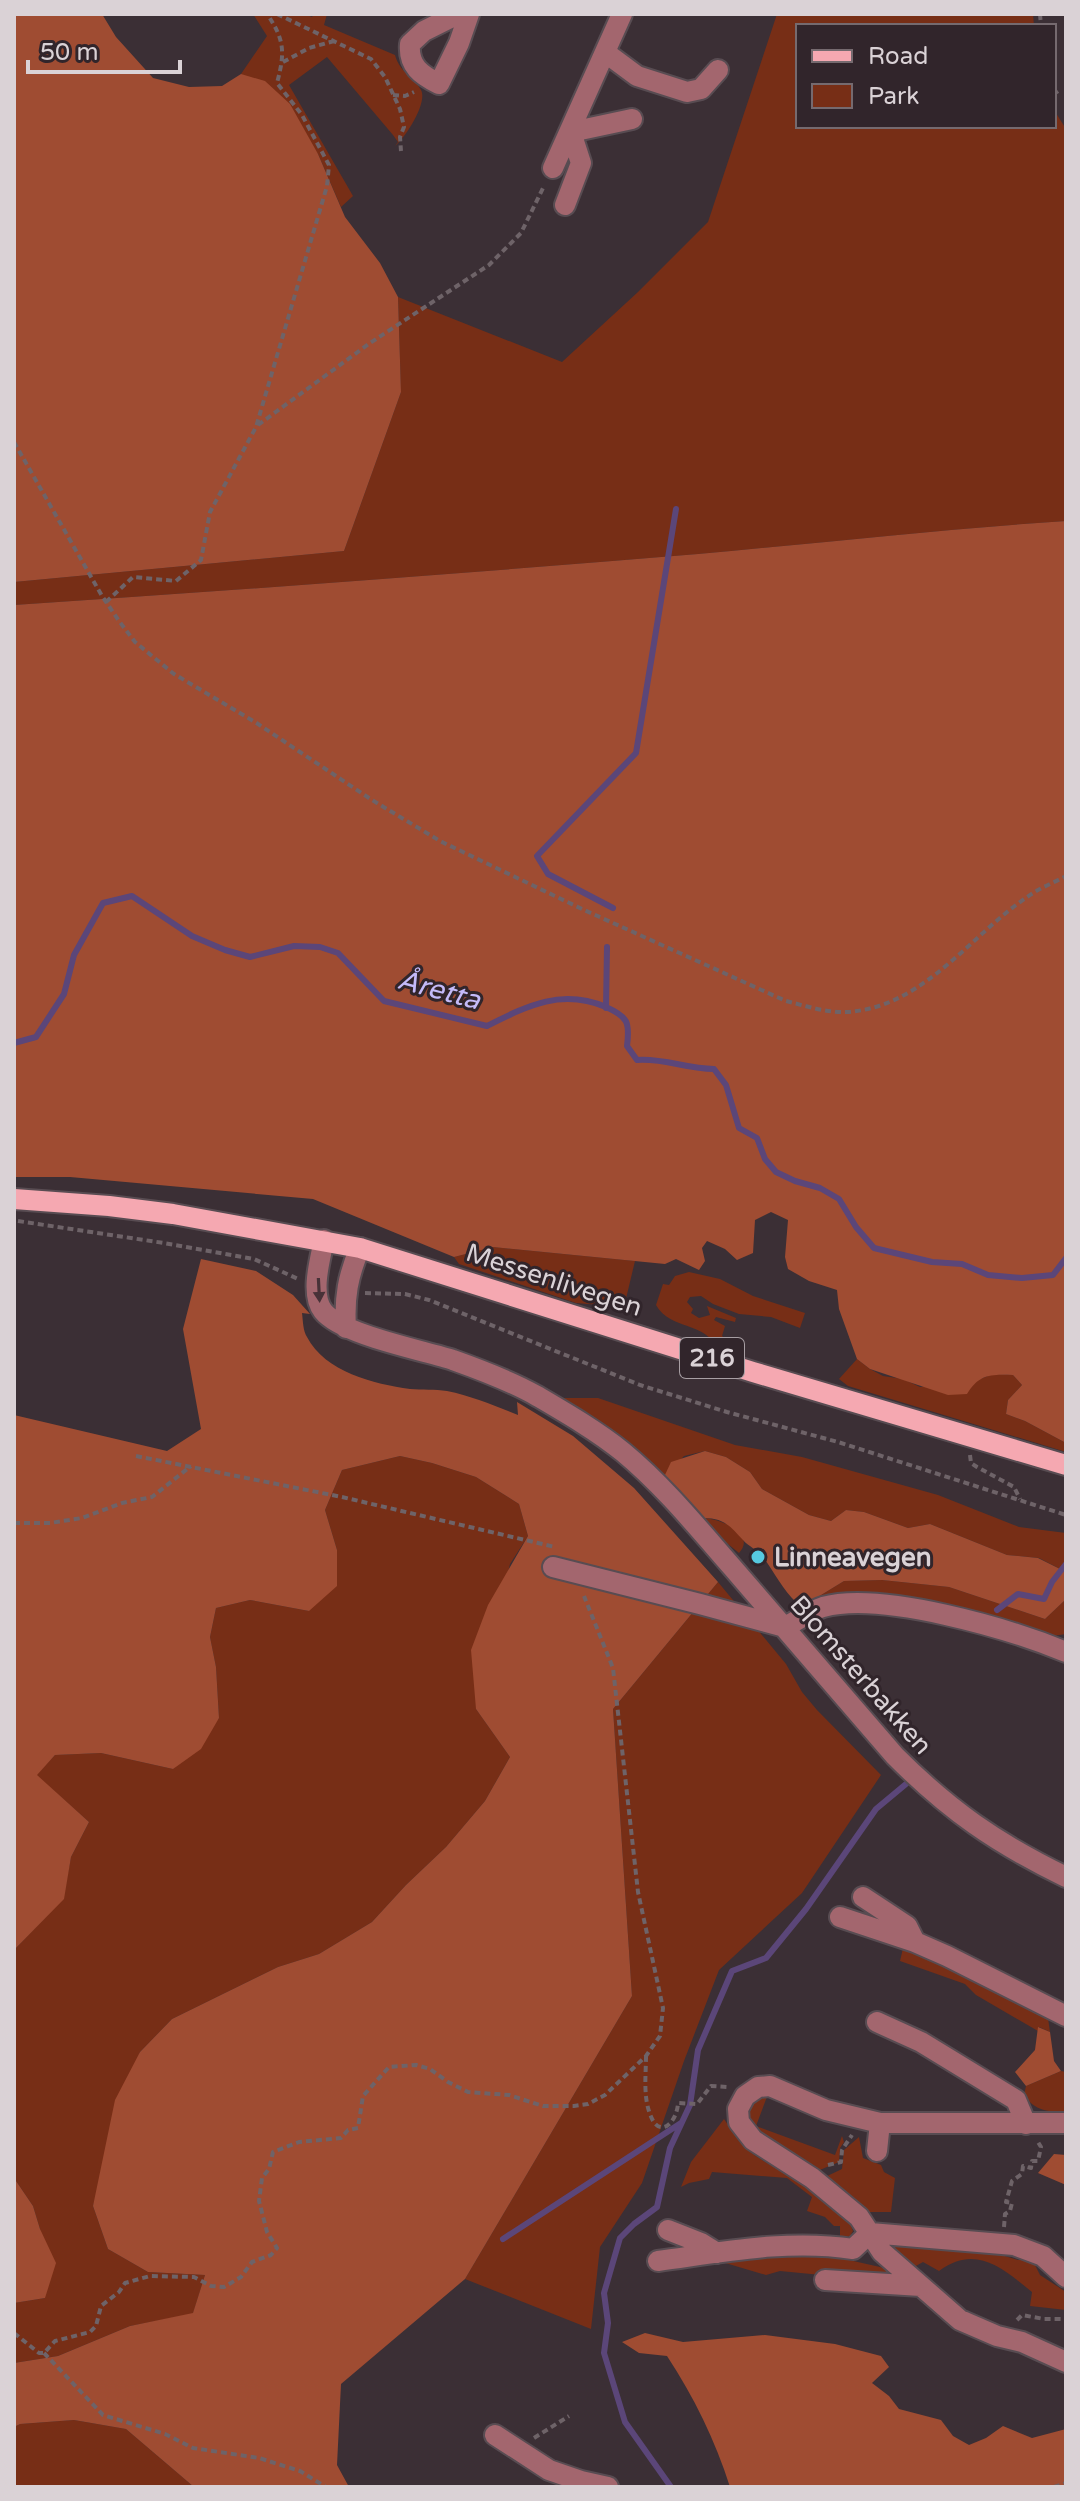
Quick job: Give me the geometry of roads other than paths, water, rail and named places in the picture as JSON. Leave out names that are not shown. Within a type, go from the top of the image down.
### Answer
[{"type":"main road","name":"Messenlivegen","points":[[14,1199],[173,1214],[360,1248],[753,1372],[1066,1465]]},
{"type":"street","points":[[458,14],[424,31],[410,44],[416,70],[439,84],[469,14]]},
{"type":"street","points":[[553,168],[622,14]]},
{"type":"street","points":[[606,53],[637,76],[687,92],[701,89],[718,70]]},
{"type":"street","points":[[571,132],[632,119]]},
{"type":"street","points":[[565,205],[581,163],[571,132]]},
{"type":"street","name":"Blomsterbakken","points":[[324,1240],[317,1295],[321,1309],[331,1319],[346,1328],[506,1380],[535,1394],[599,1434],[648,1476],[785,1627],[895,1756],[926,1787],[985,1833],[1066,1877]]},
{"type":"street","points":[[346,1328],[346,1289],[360,1248]]},
{"type":"street","points":[[563,1570],[785,1627],[824,1607],[868,1605],[927,1612],[996,1627],[1066,1652]]},
{"type":"street","points":[[863,1897],[907,1926],[915,1942]]},
{"type":"street","points":[[840,1917],[915,1942],[986,1974],[1066,2016]]},
{"type":"street","points":[[877,2022],[921,2042],[1016,2100],[1026,2124]]},
{"type":"street","points":[[1066,2123],[880,2123],[826,2110],[770,2086],[758,2087],[745,2096],[738,2109],[739,2122],[744,2131],[766,2150],[812,2178],[859,2217],[882,2252],[960,2320],[1066,2362]]},
{"type":"street","points":[[877,2151],[880,2123]]},
{"type":"street","points":[[668,2230],[717,2253]]},
{"type":"street","points":[[658,2261],[776,2245],[821,2244],[853,2249],[870,2233],[1014,2245],[1043,2256],[1066,2277]]},
{"type":"street","points":[[825,2280],[921,2286]]},
{"type":"street","points":[[495,2435],[549,2470],[608,2487]]},
{"type":"waterway","points":[[613,908],[548,874],[537,856],[636,753],[676,509]]},
{"type":"waterway","name":"Åretta","points":[[14,1043],[36,1037],[64,994],[74,955],[103,903],[132,896],[192,936],[225,950],[250,957],[294,946],[320,947],[338,953],[384,1001],[487,1026],[530,1006],[559,999],[574,999],[606,1007],[626,1021],[627,1046],[637,1060],[714,1069],[726,1085],[739,1128],[757,1138],[765,1159],[776,1172],[820,1188],[839,1199],[856,1227],[874,1248],[932,1262],[962,1264],[988,1275],[1022,1278],[1053,1275],[1066,1258]]},
{"type":"waterway","points":[[606,1008],[607,947]]},
{"type":"waterway","points":[[997,1610],[1018,1594],[1044,1599],[1066,1564]]},
{"type":"waterway","points":[[671,2487],[625,2422],[604,2353],[608,2323],[604,2293],[620,2238],[657,2207],[670,2148],[690,2105],[698,2050],[732,1971],[766,1958],[806,1909],[876,1809],[906,1784]]},
{"type":"waterway","points":[[503,2239],[681,2123]]},
{"type":"place","name":"Linneavegen","points":[[758,1557]]}]
